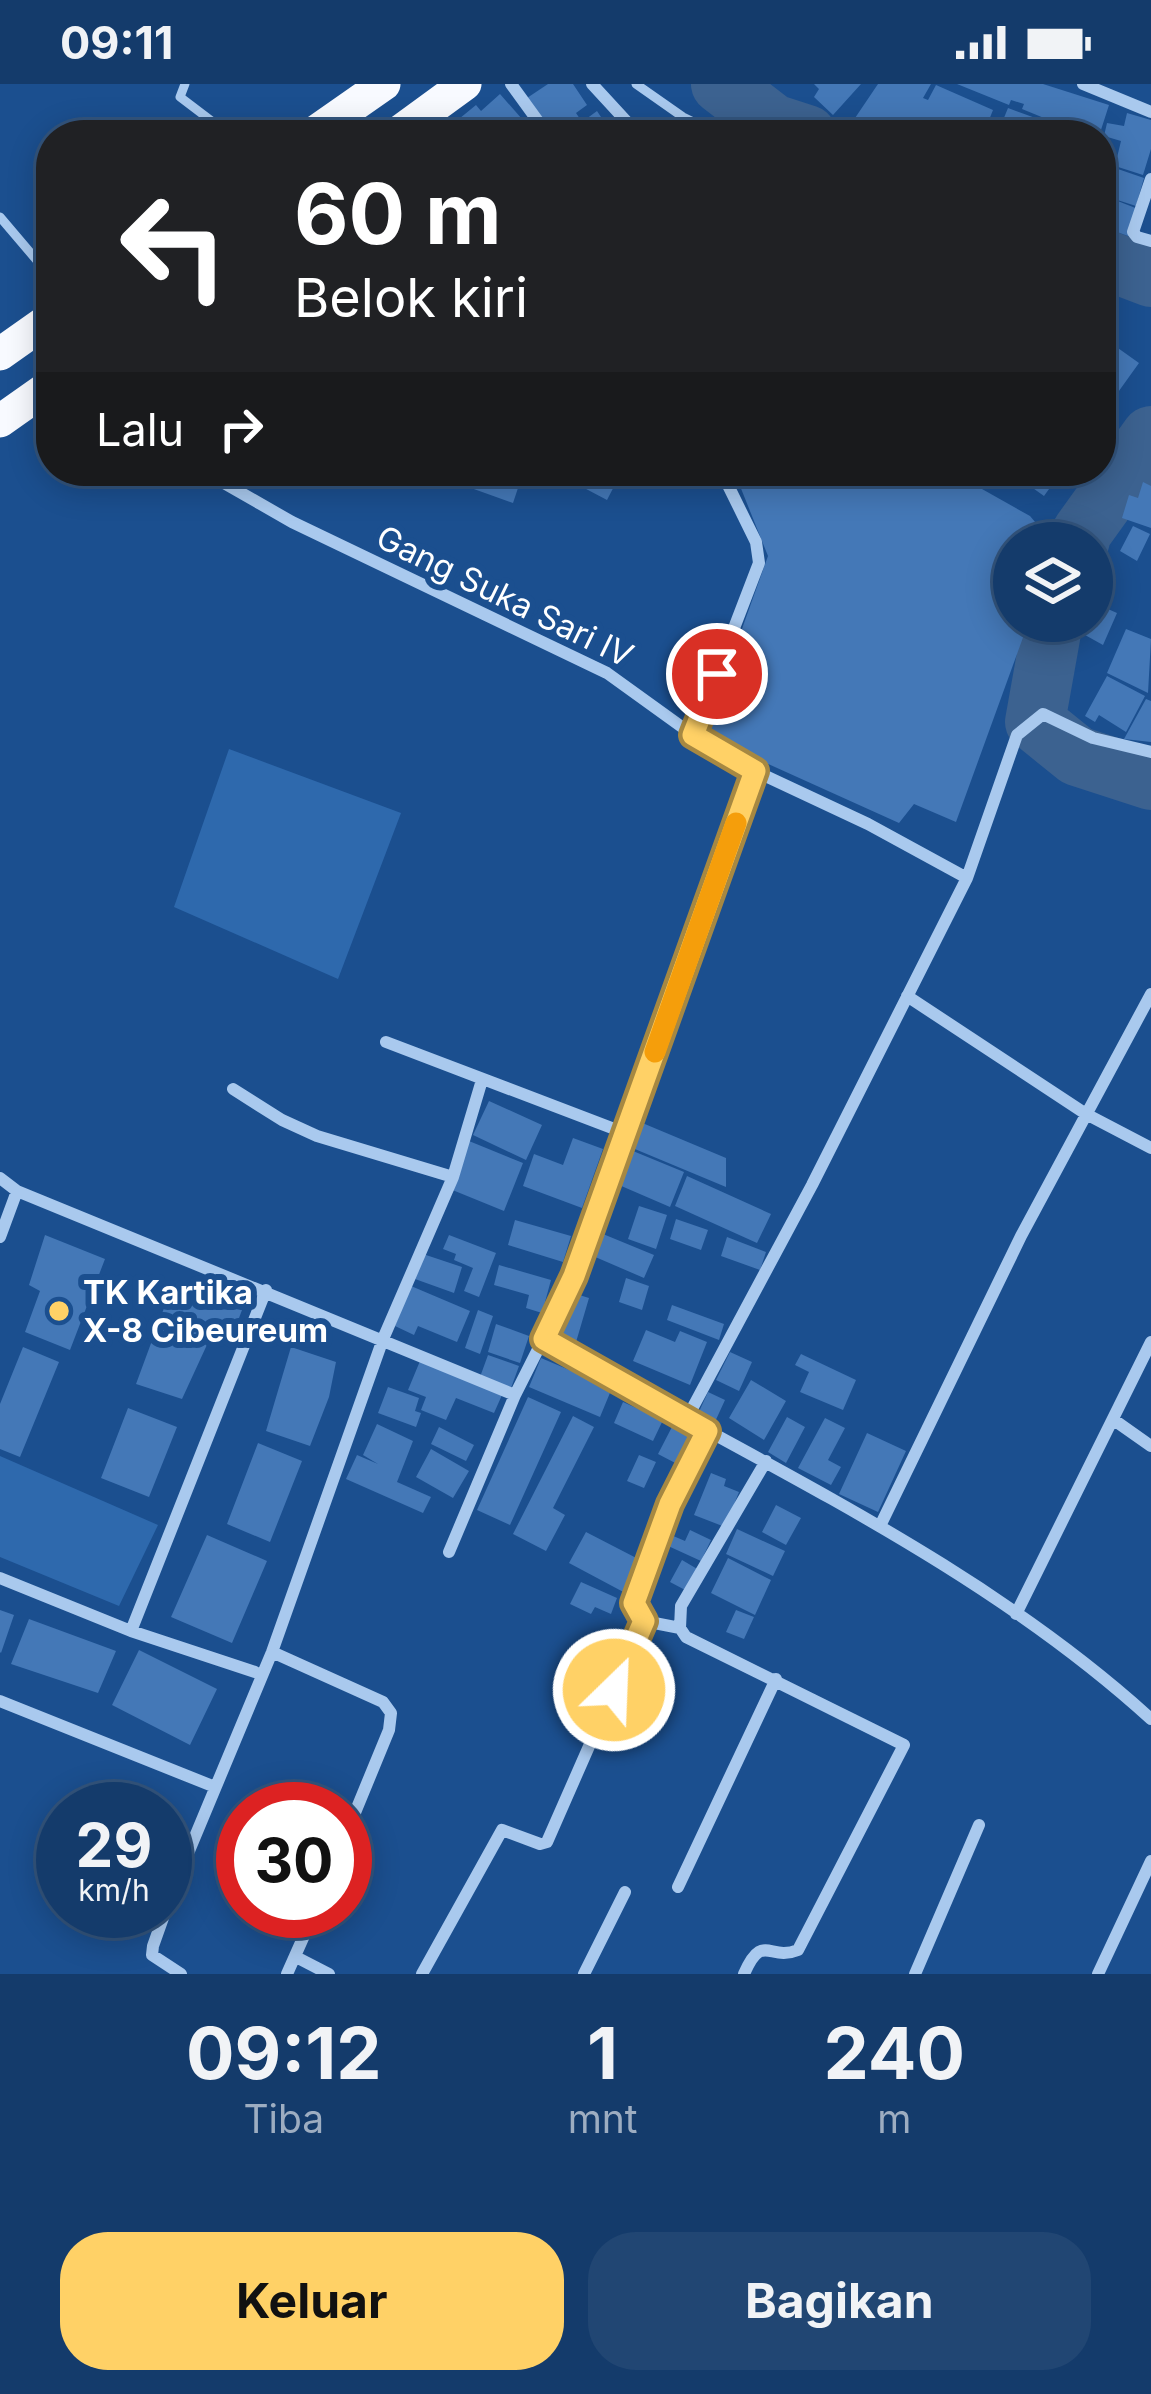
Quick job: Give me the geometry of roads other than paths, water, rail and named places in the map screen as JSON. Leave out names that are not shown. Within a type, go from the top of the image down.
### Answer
[{"type":"highway","points":[[332,120],[384,84]]},
{"type":"highway","points":[[416,120],[465,84]]},
{"type":"highway","points":[[0,354],[36,329]]},
{"type":"highway","points":[[0,421],[36,396]]},
{"type":"street","points":[[511,84],[537,120]]},
{"type":"street","points":[[592,84],[625,120]]},
{"type":"street","points":[[1083,84],[1151,112]]},
{"type":"street","points":[[1151,179],[1133,232],[1151,241]]},
{"type":"street","name":"Gang Suka Sari IV","points":[[229,486],[292,522],[607,673],[693,735],[755,771],[868,824],[967,878]]},
{"type":"street","points":[[693,735],[759,563],[756,542],[728,486]]},
{"type":"street","points":[[686,1420],[812,1185],[967,878],[1017,735],[1043,714],[1093,738],[1151,752]]},
{"type":"street","points":[[449,1552],[515,1395],[574,1276],[755,771]]},
{"type":"street","points":[[880,1526],[1022,1236],[1151,994]]},
{"type":"street","points":[[907,996],[1086,1114],[1151,1148]]},
{"type":"street","points":[[386,1042],[625,1133]]},
{"type":"street","points":[[181,1974],[152,1955],[174,1887],[272,1652],[382,1339],[453,1177],[482,1080]]},
{"type":"street","points":[[233,1089],[316,1136],[453,1177]]},
{"type":"street","points":[[0,1178],[17,1191],[515,1395]]},
{"type":"street","points":[[0,1238],[17,1191]]},
{"type":"street","points":[[131,1630],[266,1291]]},
{"type":"street","points":[[544,1339],[880,1526],[1016,1614],[1089,1666],[1151,1719]]},
{"type":"street","points":[[1016,1614],[1151,1342]]},
{"type":"street","points":[[1114,1420],[1151,1446]]},
{"type":"street","points":[[680,1628],[644,1621],[634,1603],[670,1504],[707,1431]]},
{"type":"street","points":[[744,1974],[753,1954],[761,1949],[788,1954],[798,1949],[904,1745],[686,1637],[680,1628],[681,1606],[766,1461]]},
{"type":"street","points":[[0,1578],[255,1672]]},
{"type":"street","points":[[422,1974],[502,1830],[540,1844],[547,1842],[644,1621]]},
{"type":"street","points":[[272,1652],[383,1702],[391,1713],[389,1730],[368,1782]]},
{"type":"street","points":[[678,1887],[776,1679]]},
{"type":"street","points":[[0,1701],[215,1787]]},
{"type":"street","points":[[916,1974],[979,1825]]},
{"type":"street","points":[[1098,1974],[1151,1861]]},
{"type":"street","points":[[584,1974],[625,1892]]},
{"type":"street","points":[[287,1974],[304,1938]]},
{"type":"street","points":[[296,1957],[328,1974]]},
{"type":"lane","points":[[185,84],[180,97],[185,105],[208,120]]},
{"type":"lane","points":[[636,84],[689,120]]},
{"type":"lane","points":[[0,217],[36,259]]},
{"type":"waterway","points":[[721,84],[768,120]]},
{"type":"waterway","points":[[1116,264],[1151,277]]},
{"type":"waterway","points":[[1116,485],[1151,436]]},
{"type":"waterway","points":[[1089,522],[1115,486]]},
{"type":"waterway","points":[[1049,642],[1035,722],[1077,756],[1151,780]]},
{"type":"place","name":"TK Kartika X-8 Cibeureum","points":[[59,1311]]}]
